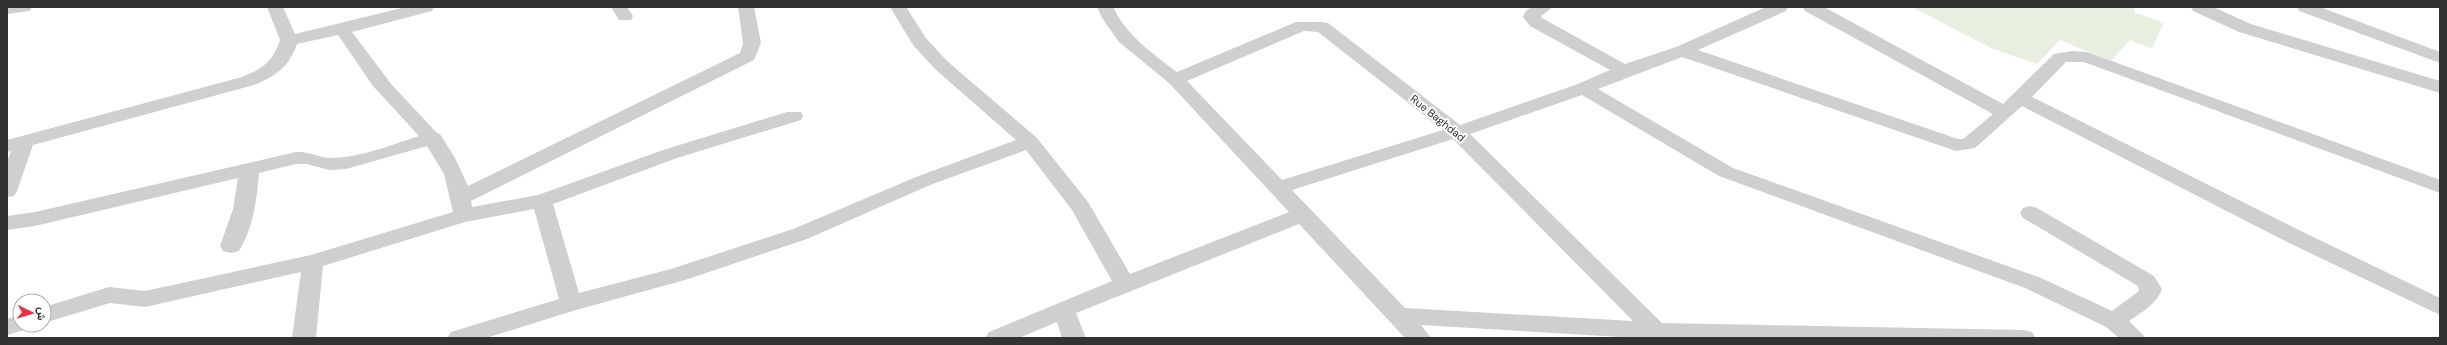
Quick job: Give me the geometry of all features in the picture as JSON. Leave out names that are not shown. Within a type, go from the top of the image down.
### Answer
[{"type":"street","points":[[7,9],[24,7]]},
{"type":"street","points":[[7,191],[16,144],[248,81],[275,68],[284,57],[289,40],[275,7]]},
{"type":"street","points":[[289,40],[342,29],[426,7]]},
{"type":"street","points":[[52,313],[118,293],[132,300],[145,299],[313,262],[462,206],[748,56],[752,44],[746,7]]},
{"type":"street","points":[[898,7],[919,41],[942,65],[1030,142],[1081,208],[1125,284]]},
{"type":"street","points":[[1105,7],[1118,31],[1137,50],[1175,79],[1304,214],[1419,338]]},
{"type":"street","points":[[1545,7],[1533,13],[1532,17],[1536,22],[1624,71]]},
{"type":"street","points":[[1278,188],[1457,132],[1584,88],[1624,71],[1682,51],[1780,7]]},
{"type":"street","points":[[1811,7],[2005,113]]},
{"type":"street","points":[[2201,7],[2245,28],[2440,86]]},
{"type":"street","points":[[2305,7],[2440,58]]},
{"type":"street","name":"Rue Baghdad","points":[[1175,79],[1302,26],[1322,27],[1457,132],[1656,332]]},
{"type":"street","points":[[342,29],[385,88],[433,138],[448,162],[462,206]]},
{"type":"street","points":[[1682,51],[1956,145],[1968,144],[2005,113],[2060,58],[2072,56],[2087,57],[2440,187]]},
{"type":"street","points":[[1584,88],[1726,172],[2033,283],[2114,321],[2134,338]]},
{"type":"street","points":[[2020,98],[2297,238],[2440,306]]},
{"type":"street","points":[[462,206],[542,201],[670,154],[794,116]]},
{"type":"street","points":[[7,223],[34,219],[305,157],[328,164],[348,162],[433,138]]},
{"type":"street","points":[[459,338],[571,303],[676,275],[800,234],[923,181],[1030,142]]},
{"type":"street","points":[[231,246],[242,222],[247,202],[249,170]]},
{"type":"street","points":[[542,201],[571,303]]},
{"type":"street","points":[[2030,213],[2146,281],[2151,289],[2149,295],[2114,321]]},
{"type":"street","points":[[997,338],[1125,284],[1304,214]]},
{"type":"street","points":[[304,338],[313,262]]},
{"type":"street","points":[[1064,311],[1074,338]]},
{"type":"street","points":[[1397,316],[1656,332],[2024,338]]},
{"type":"green space","points":[[1912,7],[2135,7],[2134,12],[2164,23],[2152,48],[2130,40],[2111,61],[2060,40],[2037,64],[1991,48]]}]
